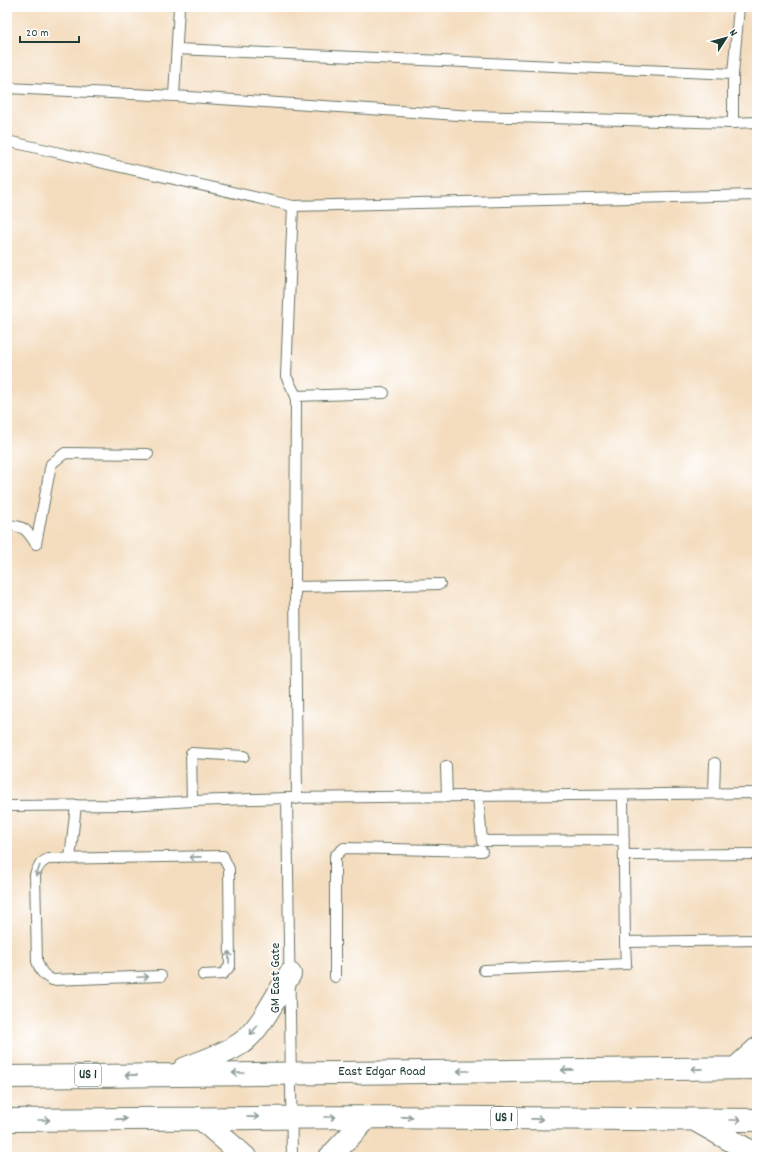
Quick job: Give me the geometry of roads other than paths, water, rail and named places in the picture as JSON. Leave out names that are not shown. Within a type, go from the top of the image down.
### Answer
[{"type":"highway","points":[[170,1074],[218,1056],[241,1043],[258,1027],[290,974]]},
{"type":"highway","points":[[746,1068],[757,1049]]},
{"type":"highway","name":"East Edgar Road","points":[[7,1077],[746,1068]]},
{"type":"highway","points":[[330,1157],[368,1117]]},
{"type":"highway","name":"US 1","points":[[7,1120],[368,1117],[757,1120]]},
{"type":"highway","points":[[200,1118],[245,1157]]},
{"type":"highway","points":[[694,1120],[746,1148],[757,1156]]},
{"type":"lane","points":[[174,96],[179,7]]},
{"type":"lane","points":[[733,123],[733,74],[739,7]]},
{"type":"lane","points":[[177,49],[733,74]]},
{"type":"lane","points":[[7,88],[174,96],[473,116],[733,123],[757,122]]},
{"type":"lane","points":[[7,141],[293,206],[757,195]]},
{"type":"lane","points":[[293,206],[286,376],[296,396],[384,393]]},
{"type":"lane","name":"GM East Gate","points":[[292,1157],[290,974],[296,396]]},
{"type":"lane","points":[[7,525],[15,525],[27,530],[36,544],[51,464],[65,453],[148,454]]},
{"type":"lane","points":[[295,587],[440,584]]},
{"type":"lane","points":[[192,801],[191,753],[244,756]]},
{"type":"lane","points":[[714,793],[715,762]]},
{"type":"lane","points":[[446,766],[447,797]]},
{"type":"lane","points":[[7,806],[129,805],[192,801],[292,799],[757,792]]},
{"type":"lane","points":[[484,970],[626,964],[623,794]]},
{"type":"lane","points":[[478,796],[482,842],[624,840]]},
{"type":"lane","points":[[70,859],[76,805]]},
{"type":"lane","points":[[335,977],[335,856],[344,848],[482,851]]},
{"type":"lane","points":[[625,855],[757,854]]},
{"type":"lane","points":[[161,976],[52,980],[45,976],[40,970],[37,961],[36,869],[44,861],[70,859],[223,856],[228,869],[230,966],[223,974],[203,975]]},
{"type":"lane","points":[[625,942],[757,940]]}]
